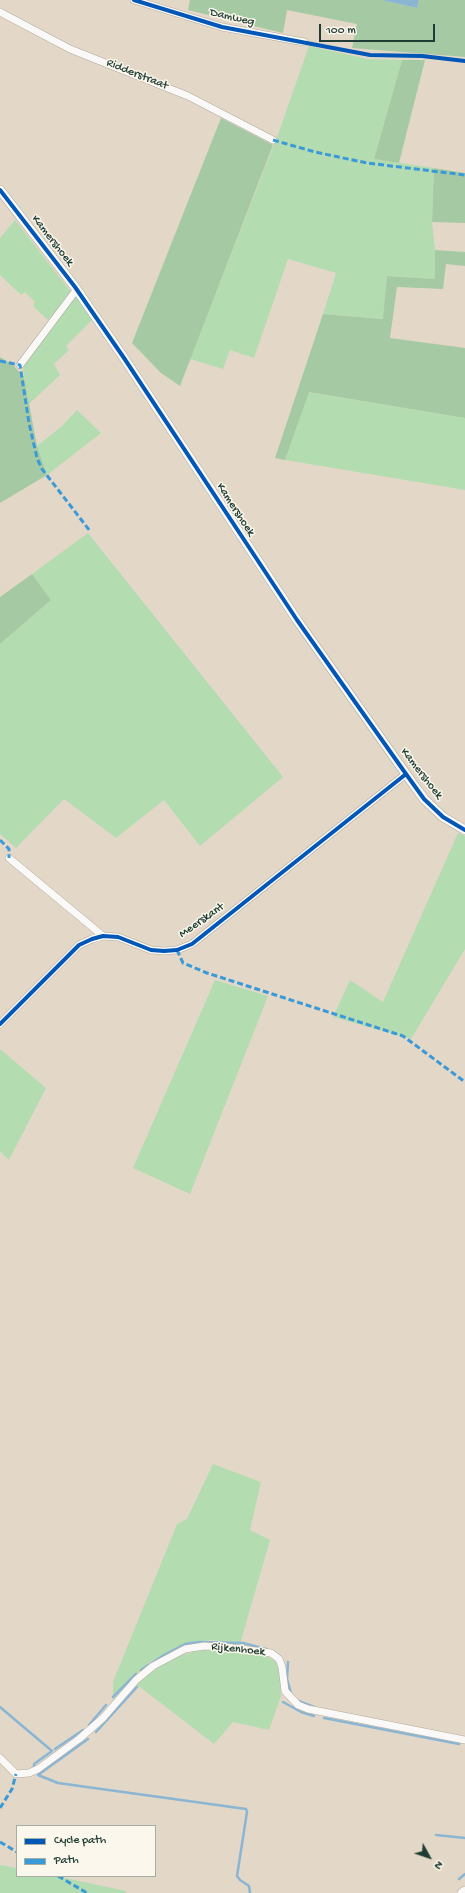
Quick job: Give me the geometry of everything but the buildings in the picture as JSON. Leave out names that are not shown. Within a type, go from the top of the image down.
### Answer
[{"type":"street","name":"Damweg","points":[[134,0],[222,27],[304,42]]},
{"type":"street","name":"Ridderstraat","points":[[0,12],[76,51],[188,96],[273,140]]},
{"type":"street","name":"Kamershoek","points":[[0,190],[77,289],[164,417],[228,518],[297,620],[424,799],[439,812],[465,830]]},
{"type":"street","points":[[20,365],[77,289]]},
{"type":"street","name":"Meerskant","points":[[0,1024],[79,945],[92,939],[103,936],[118,937],[151,950],[164,952],[177,950],[192,944],[406,774]]},
{"type":"street","points":[[9,858],[103,936]]},
{"type":"street","name":"Rijkenhoek","points":[[0,1758],[16,1774],[29,1773],[80,1739],[103,1718],[136,1680],[153,1666],[185,1650],[204,1646],[271,1653],[279,1659],[282,1667],[285,1691],[298,1705],[308,1709],[465,1740]]},
{"type":"green space","points":[[190,0],[381,0],[417,8],[419,0],[465,0],[465,57],[352,48],[357,24],[287,10],[283,33],[188,10]]},
{"type":"green space","points":[[309,46],[368,59],[402,60],[374,159],[434,168],[432,222],[435,250],[435,279],[387,276],[384,319],[323,314],[336,273],[288,259],[254,358],[230,350],[223,369],[190,359],[277,137]]},
{"type":"green space","points":[[402,60],[425,60],[399,163],[374,159]]},
{"type":"green space","points":[[221,118],[273,145],[180,386],[161,373],[132,343]]},
{"type":"green space","points":[[434,168],[465,173],[465,223],[432,222]]},
{"type":"green space","points":[[15,220],[71,292],[48,320],[33,306],[35,302],[25,292],[21,295],[0,275],[0,238]]},
{"type":"green space","points":[[435,250],[465,252],[465,266],[446,264],[443,289],[397,287],[390,338],[465,348],[465,418],[309,392],[285,460],[275,458],[323,314],[383,319],[387,276],[435,279]]},
{"type":"green space","points":[[76,295],[92,320],[66,346],[69,350],[54,364],[60,375],[29,404],[23,370],[25,364]]},
{"type":"green space","points":[[0,357],[13,365],[24,377],[37,446],[47,475],[0,503]]},
{"type":"green space","points":[[308,392],[465,418],[465,490],[285,460]]},
{"type":"green space","points":[[77,410],[101,433],[47,475],[37,446],[62,426]]},
{"type":"green space","points":[[88,533],[283,777],[200,846],[164,800],[116,838],[64,799],[16,848],[0,834],[0,644],[51,600],[32,574]]},
{"type":"green space","points":[[32,574],[51,600],[0,644],[0,597]]},
{"type":"green space","points":[[458,833],[465,836],[465,949],[411,1039],[333,1017],[350,980],[383,1002]]},
{"type":"green space","points":[[215,980],[268,996],[190,1194],[133,1168]]},
{"type":"green space","points":[[0,1049],[46,1088],[9,1160],[0,1151]]},
{"type":"green space","points":[[213,1464],[261,1482],[250,1530],[270,1540],[240,1644],[212,1640],[191,1642],[175,1648],[150,1662],[126,1683],[113,1700],[113,1682],[177,1524],[187,1519]]},
{"type":"green space","points":[[207,1650],[259,1655],[268,1657],[277,1663],[280,1674],[281,1696],[269,1730],[233,1722],[214,1744],[136,1684],[149,1673],[176,1657],[196,1651]]},
{"type":"green space","points":[[0,1865],[16,1868],[16,1877],[61,1877],[126,1891],[126,1893],[0,1893]]},
{"type":"water","points":[[381,0],[419,0],[417,8]]},
{"type":"waterway","points":[[141,1670],[164,1655],[185,1644],[199,1642],[243,1643],[266,1649]]},
{"type":"waterway","points":[[288,1662],[287,1679],[291,1693]]},
{"type":"waterway","points":[[113,1697],[136,1674]]},
{"type":"waterway","points":[[96,1732],[137,1687]]},
{"type":"waterway","points":[[296,1700],[314,1707]]},
{"type":"waterway","points":[[283,1702],[301,1712],[314,1716]]},
{"type":"waterway","points":[[89,1725],[106,1705]]},
{"type":"waterway","points":[[0,1707],[52,1751],[34,1764],[34,1767]]},
{"type":"waterway","points":[[324,1718],[459,1744]]},
{"type":"waterway","points":[[55,1749],[83,1730]]},
{"type":"waterway","points":[[38,1775],[88,1739]]},
{"type":"waterway","points":[[38,1775],[58,1783],[246,1809],[247,1812],[237,1876],[249,1886],[250,1893]]},
{"type":"waterway","points":[[436,1835],[465,1838]]},
{"type":"waterway","points":[[459,1879],[465,1874]]},
{"type":"marked path","points":[[273,140],[315,152],[367,163],[465,175]]},
{"type":"marked path","points":[[0,361],[20,365],[29,423],[37,458],[42,469],[90,531]]},
{"type":"marked path","points":[[0,840],[9,849],[9,858]]},
{"type":"marked path","points":[[177,950],[183,963],[207,973],[403,1036],[465,1082]]},
{"type":"marked path","points":[[0,1808],[12,1789],[16,1774]]},
{"type":"marked path","points":[[0,1842],[16,1851]]},
{"type":"marked path","points":[[60,1877],[87,1893]]},
{"type":"cycle path","points":[[134,0],[222,27],[370,55],[422,56],[465,61]]},
{"type":"cycle path","points":[[0,190],[75,287],[124,358],[297,620],[424,799],[443,817],[465,830]]},
{"type":"cycle path","points":[[0,1024],[79,945],[92,939],[103,936],[118,937],[151,950],[164,951],[177,950],[192,944],[406,774]]}]
